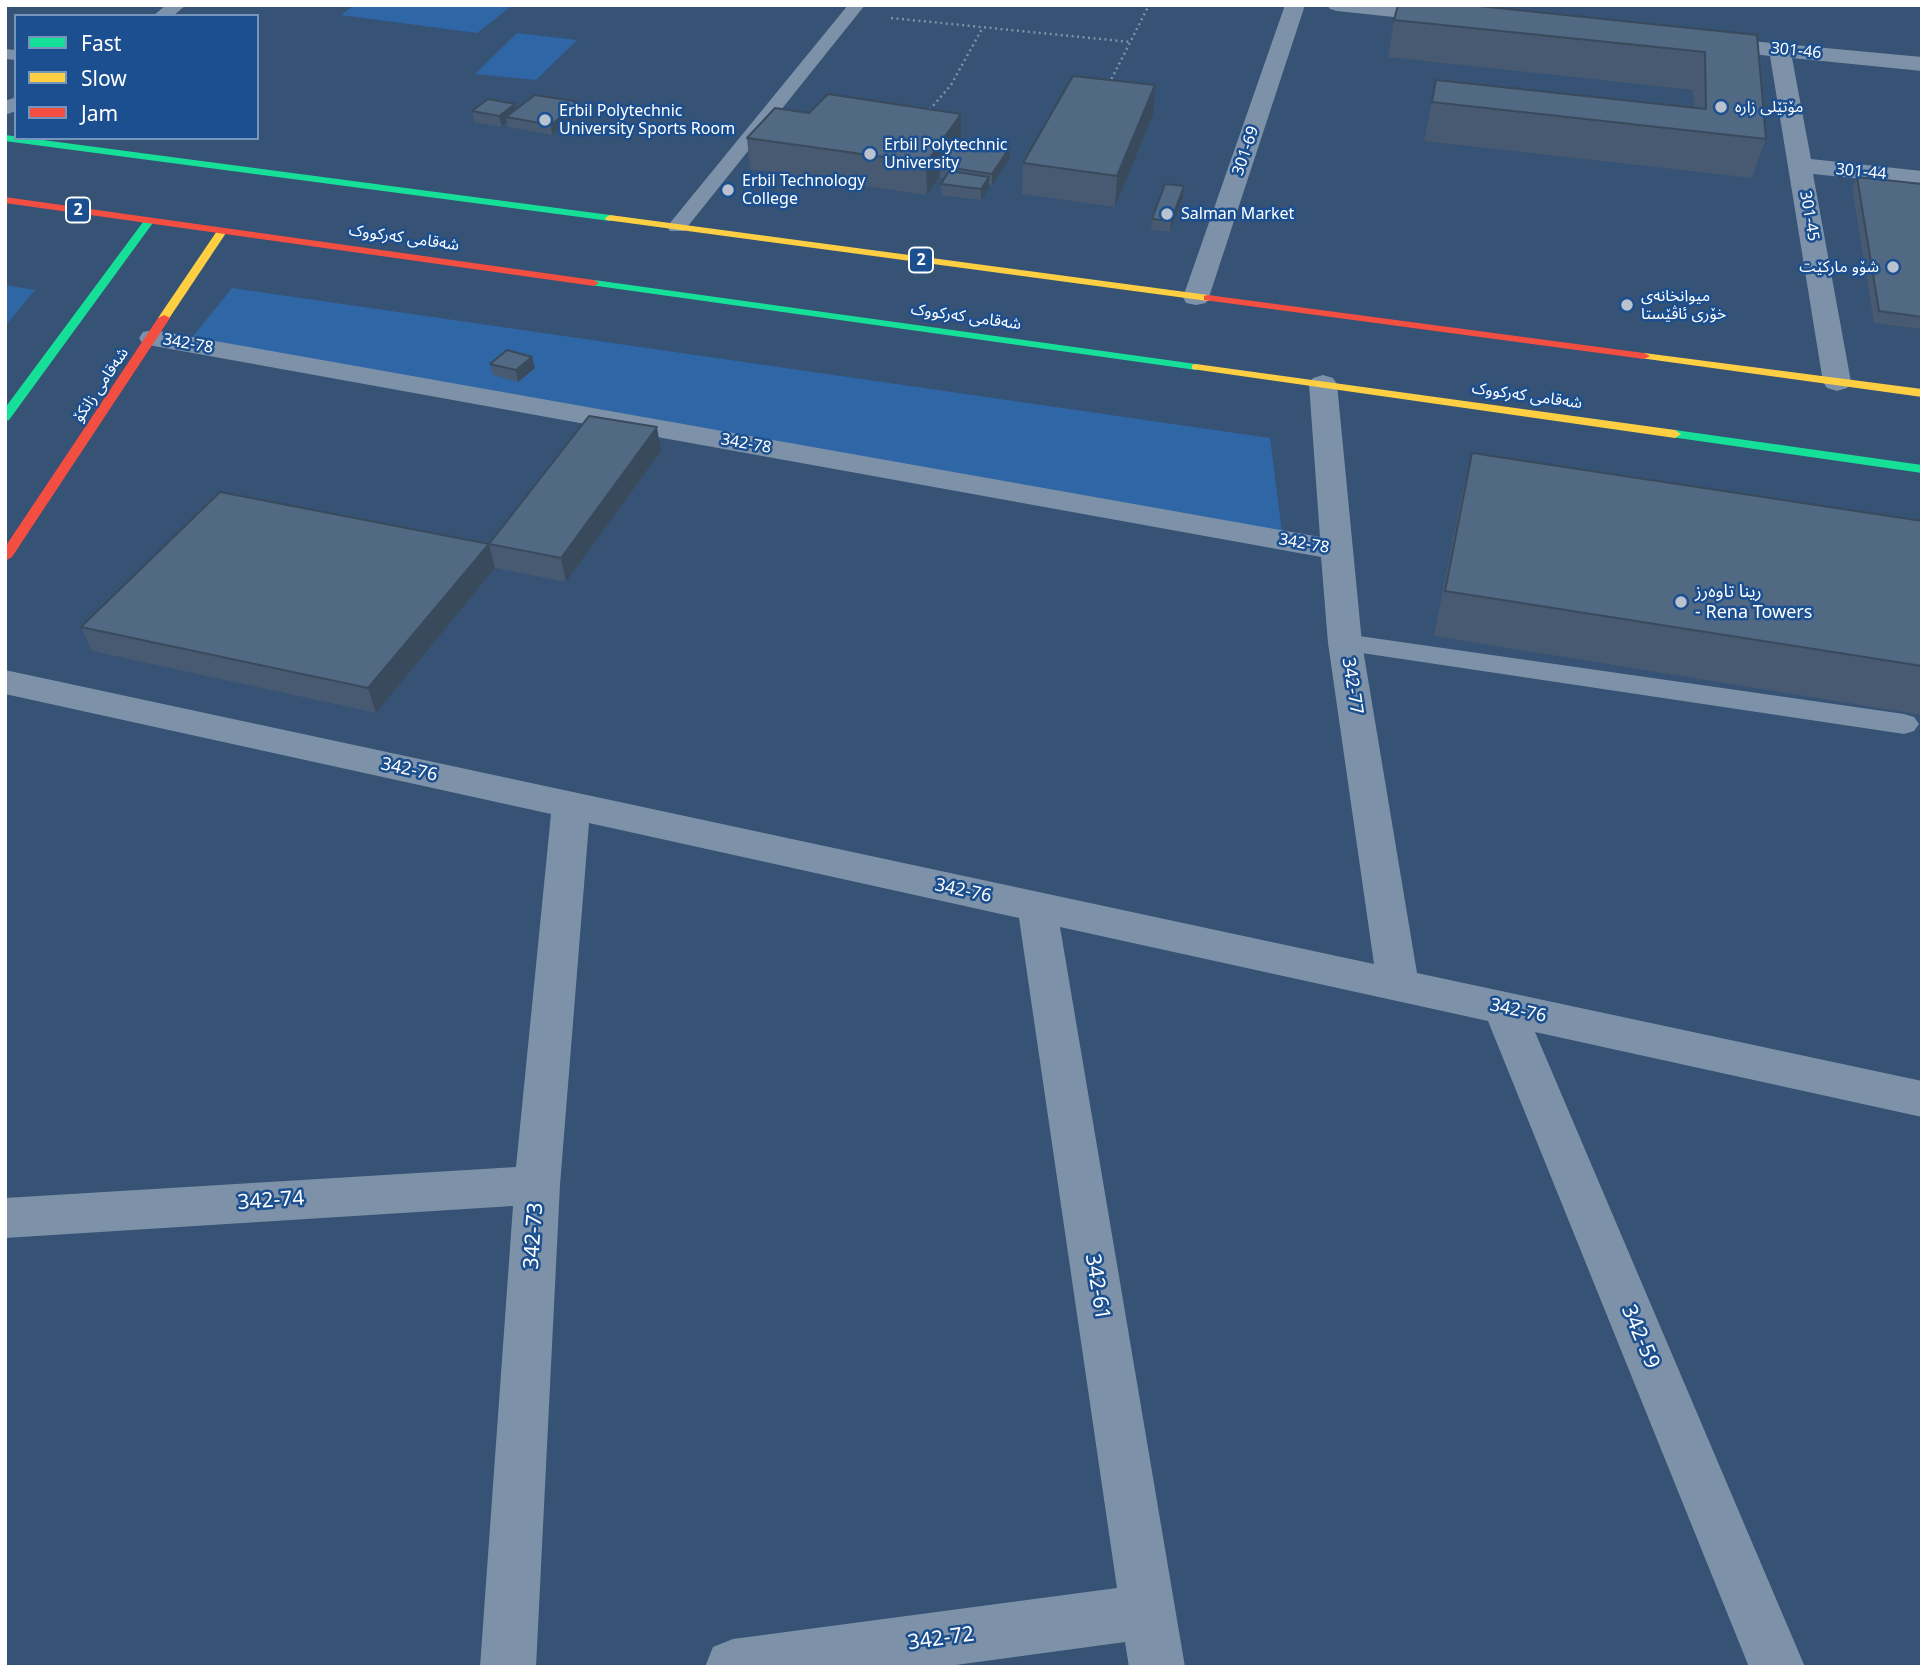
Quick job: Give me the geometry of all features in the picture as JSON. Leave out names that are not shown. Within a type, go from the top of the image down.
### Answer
[{"type":"main road","name":"2","points":[[20,140],[1922,393]]},
{"type":"main road","name":"شەقامی کەرکووک","points":[[5,200],[1922,469]]},
{"type":"main road","points":[[5,417],[150,220]]},
{"type":"main road","name":"شەقامی زانکۆ","points":[[5,557],[223,230]]},
{"type":"street","name":"301-69","points":[[1196,297],[1295,5]]},
{"type":"street","points":[[1337,5],[1475,19]]},
{"type":"street","name":"301-46","points":[[1683,40],[1922,64]]},
{"type":"street","name":"301-45","points":[[1780,50],[1837,382]]},
{"type":"street","name":"301-44","points":[[1800,165],[1922,178]]},
{"type":"street","name":"342-78","points":[[153,338],[1339,550]]},
{"type":"street","name":"342-77","points":[[1323,384],[1345,643],[1398,985]]},
{"type":"street","name":"342-76","points":[[5,682],[1922,1099]]},
{"type":"street","name":"342-73","points":[[508,1667],[537,1185],[571,806]]},
{"type":"street","name":"342-61","points":[[1037,907],[1157,1667]]},
{"type":"street","name":"342-59","points":[[1504,1008],[1777,1667]]},
{"type":"street","name":"342-74","points":[[5,1218],[537,1185]]},
{"type":"street","name":"342-72","points":[[733,1667],[1148,1611]]},
{"type":"lane","points":[[677,228],[857,5]]},
{"type":"lane","points":[[1345,643],[1904,724]]},
{"type":"path","points":[[1106,89],[1150,5]]},
{"type":"path","points":[[883,18],[1131,42]]},
{"type":"path","points":[[925,116],[951,85],[983,27]]},
{"type":"shaded area","points":[[354,5],[513,5],[477,33],[341,15]]},
{"type":"shaded area","points":[[517,33],[577,40],[536,80],[475,74]]},
{"type":"shaded area","points":[[5,285],[35,290],[5,326]]},
{"type":"shaded area","points":[[232,288],[1270,438],[1282,532],[190,340]]},
{"type":"building","points":[[1398,5],[1469,5],[1757,35],[1766,139],[1432,102],[1436,80],[1706,109],[1705,52],[1394,20]]},
{"type":"building","points":[[1073,76],[1155,85],[1117,176],[1023,163]]},
{"type":"building","points":[[828,94],[961,114],[926,163],[747,138],[775,108],[809,113]]},
{"type":"building","points":[[535,95],[579,102],[551,125],[506,117]]},
{"type":"building","points":[[488,99],[515,104],[499,116],[472,111]]},
{"type":"building","points":[[959,140],[1010,147],[992,174],[940,166]]},
{"type":"building","points":[[949,171],[989,177],[981,189],[941,184]]},
{"type":"building","name":"شۆو مارکێت","points":[[1857,177],[1922,184],[1922,317],[1879,311]]},
{"type":"building","points":[[1165,184],[1184,186],[1171,221],[1152,219]]},
{"type":"building","points":[[507,350],[532,357],[516,370],[490,364]]},
{"type":"building","points":[[589,416],[657,427],[561,558],[489,544]]},
{"type":"building","name":"رينا تاوەرز - Rena Towers","points":[[1472,453],[1922,521],[1922,666],[1445,591]]},
{"type":"building","points":[[220,492],[489,544],[368,688],[81,627]]},
{"type":"traffic: fast","points":[[5,138],[14,139]]},
{"type":"traffic: fast","points":[[20,140],[610,218]]},
{"type":"traffic: fast","points":[[5,417],[150,220]]},
{"type":"traffic: fast","points":[[594,283],[1196,367]]},
{"type":"traffic: fast","points":[[1675,434],[1922,469]]},
{"type":"traffic: slow","points":[[610,218],[1208,298]]},
{"type":"traffic: slow","points":[[164,318],[223,230]]},
{"type":"traffic: slow","points":[[1644,356],[1922,393]]},
{"type":"traffic: slow","points":[[1196,367],[1675,434]]},
{"type":"traffic: jam","points":[[5,200],[594,283]]},
{"type":"traffic: jam","points":[[1208,298],[1644,356]]},
{"type":"traffic: jam","points":[[5,557],[164,318]]},
{"type":"place","name":"مۆتێلی زارە","points":[[1721,107]]},
{"type":"place","name":"Erbil Polytechnic University Sports Room","points":[[545,120]]},
{"type":"place","name":"Erbil Polytechnic University","points":[[870,154]]},
{"type":"place","name":"Erbil Technology College","points":[[728,190]]},
{"type":"place","name":"Salman Market","points":[[1167,214]]},
{"type":"place","name":"شۆو مارکێت","points":[[1893,267]]},
{"type":"place","name":"میوانخانەی خۆری ئاڤێستا","points":[[1627,305]]},
{"type":"place","name":"رينا تاوەرز - Rena Towers","points":[[1681,602]]}]
